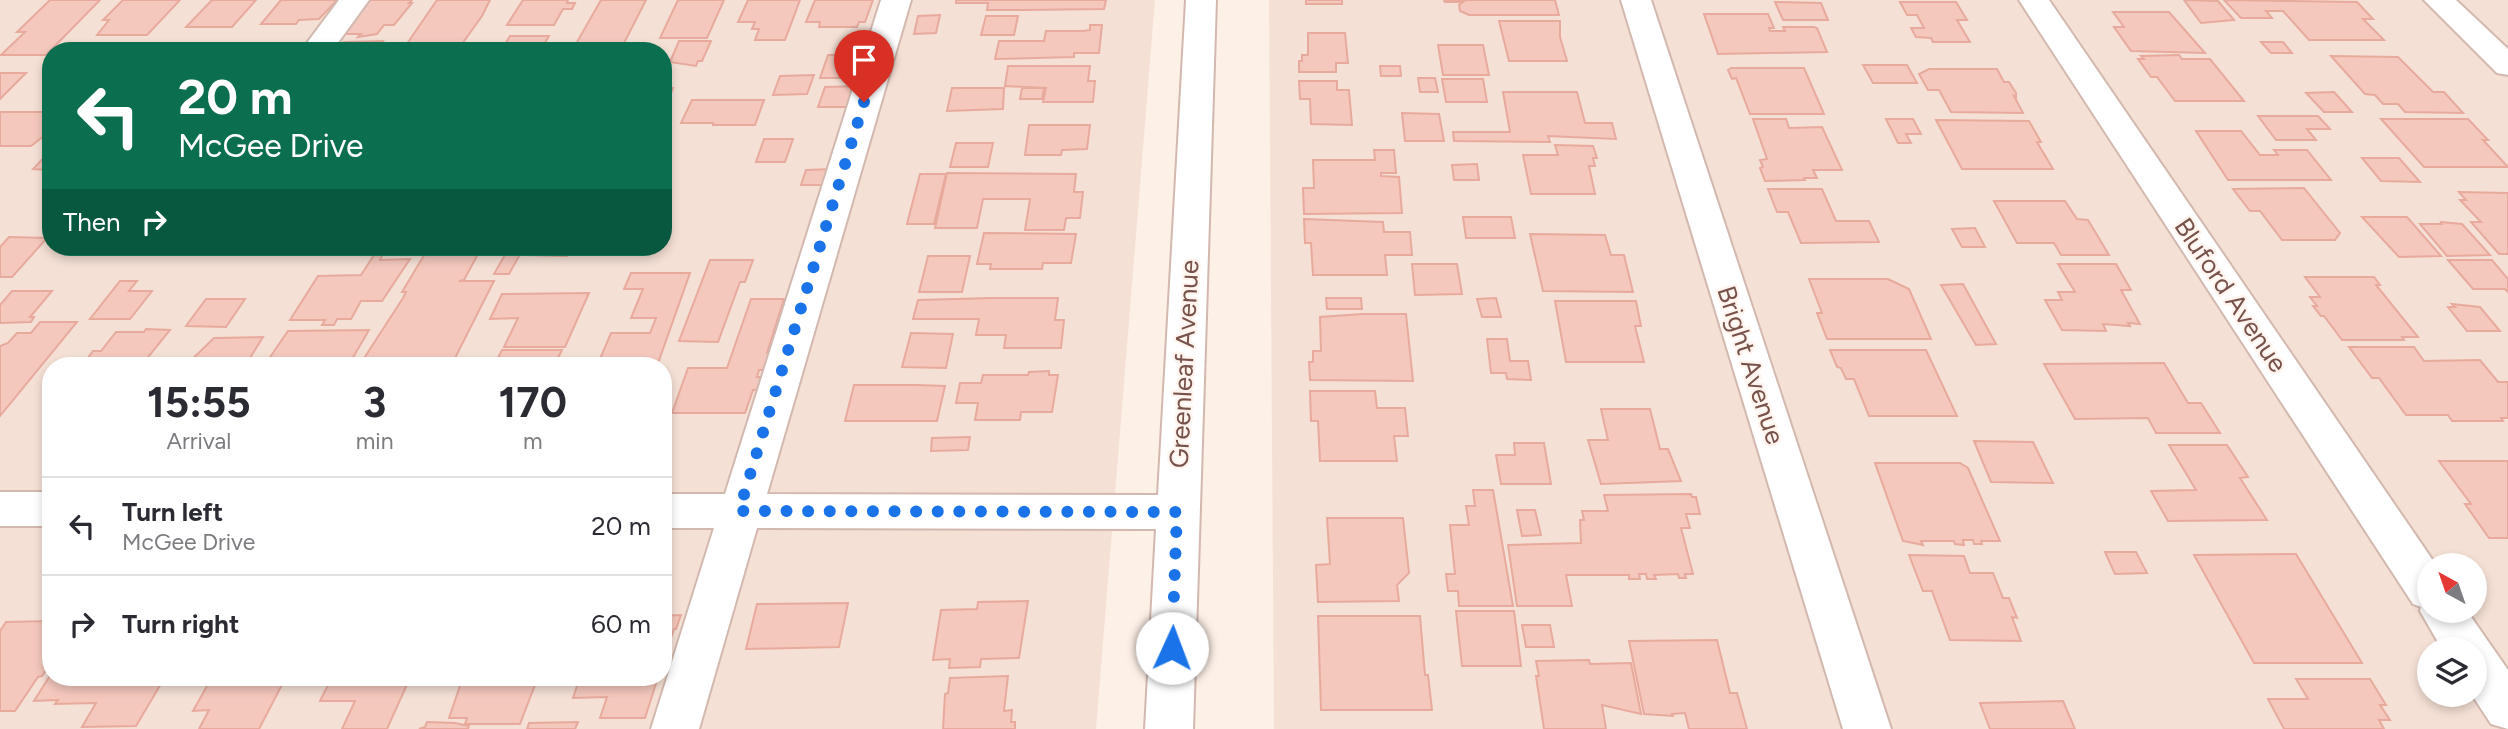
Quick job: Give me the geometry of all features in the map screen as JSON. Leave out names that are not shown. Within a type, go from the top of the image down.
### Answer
[{"type":"street","points":[[323,42],[354,0]]},
{"type":"street","points":[[675,729],[896,0]]},
{"type":"street","name":"Greenleaf Avenue","points":[[1169,729],[1201,0]]},
{"type":"street","name":"Bright Avenue","points":[[1636,0],[1867,729]]},
{"type":"street","name":"Bluford Avenue","points":[[2034,0],[2417,573]]},
{"type":"street","points":[[2439,0],[2506,61]]},
{"type":"street","points":[[0,509],[42,509]]},
{"type":"street","points":[[672,511],[1177,512]]},
{"type":"street","points":[[2487,678],[2508,709]]},
{"type":"shaded area","points":[[0,0],[1155,0],[1096,729],[0,729]]},
{"type":"shaded area","points":[[1269,0],[2508,0],[2508,729],[1274,729]]},
{"type":"building","points":[[50,0],[100,0],[59,42],[42,42],[42,55],[1,55],[25,32],[17,32]]},
{"type":"building","points":[[123,0],[180,0],[147,35],[97,35],[109,20],[103,20]]},
{"type":"building","points":[[212,0],[256,0],[232,27],[186,27]]},
{"type":"building","points":[[281,0],[337,0],[319,19],[299,20],[296,24],[261,24]]},
{"type":"building","points":[[367,0],[412,0],[409,3],[412,3],[394,25],[384,25],[377,34],[358,37],[361,34],[340,34]]},
{"type":"building","points":[[437,0],[490,0],[463,42],[408,42]]},
{"type":"building","points":[[523,0],[568,0],[567,3],[575,3],[572,9],[563,9],[554,25],[507,25]]},
{"type":"building","points":[[601,0],[646,0],[625,42],[577,42]]},
{"type":"building","points":[[678,0],[724,0],[707,38],[660,38]]},
{"type":"building","points":[[748,0],[800,0],[785,40],[755,40],[759,29],[752,29],[755,22],[738,22]]},
{"type":"building","points":[[815,0],[873,0],[865,22],[859,22],[857,27],[819,27],[820,22],[806,22]]},
{"type":"building","points":[[956,0],[1106,0],[1104,9],[987,10],[988,3],[956,3]]},
{"type":"building","points":[[1306,0],[1342,0],[1342,4],[1306,4]]},
{"type":"building","points":[[1444,0],[1555,0],[1559,15],[1469,15],[1460,11],[1459,5],[1463,2]]},
{"type":"building","points":[[2184,0],[2218,1],[2234,20],[2201,23]]},
{"type":"building","points":[[2224,0],[2357,2],[2373,19],[2363,19],[2384,40],[2309,40],[2283,11],[2266,11],[2272,18],[2241,18]]},
{"type":"building","points":[[1775,2],[1821,3],[1828,20],[1783,20]]},
{"type":"building","points":[[1900,2],[1956,2],[1967,20],[1957,20],[1970,42],[1933,42],[1931,38],[1916,37],[1911,28],[1924,28],[1917,15],[1907,15]]},
{"type":"building","points":[[2113,12],[2169,12],[2205,53],[2131,51],[2114,27],[2124,27]]},
{"type":"building","points":[[1704,14],[1768,14],[1774,28],[1769,28],[1770,31],[1785,31],[1783,27],[1814,27],[1817,28],[1827,52],[1718,54]]},
{"type":"building","points":[[940,15],[936,33],[914,34],[918,16]]},
{"type":"building","points":[[986,16],[1018,16],[1014,35],[981,35]]},
{"type":"building","points":[[1499,21],[1560,21],[1560,37],[1567,61],[1509,61]]},
{"type":"building","points":[[1090,25],[1102,25],[1099,53],[1074,53],[1074,57],[995,59],[999,41],[1044,41],[1046,31],[1083,31],[1090,30]]},
{"type":"building","points":[[1308,33],[1345,33],[1348,63],[1336,63],[1336,72],[1299,72],[1302,55],[1308,55]]},
{"type":"building","points":[[510,36],[549,36],[545,42],[506,42]]},
{"type":"building","points":[[679,41],[711,41],[702,61],[698,61],[696,66],[672,62]]},
{"type":"building","points":[[2261,42],[2283,42],[2292,53],[2271,53]]},
{"type":"building","points":[[1438,45],[1483,45],[1489,75],[1443,75]]},
{"type":"building","points":[[828,55],[869,55],[862,78],[820,78]]},
{"type":"building","points":[[2179,55],[2182,59],[2210,59],[2244,101],[2175,101],[2157,77],[2151,77],[2138,59],[2144,59],[2141,56]]},
{"type":"building","points":[[2331,56],[2398,57],[2433,92],[2444,92],[2463,113],[2405,112],[2398,104],[2383,104],[2375,95],[2365,94]]},
{"type":"building","points":[[1863,65],[1907,65],[1917,83],[1873,83]]},
{"type":"building","points":[[1008,66],[1090,66],[1088,81],[1095,81],[1093,102],[1043,102],[1046,88],[1005,86]]},
{"type":"building","points":[[1380,66],[1400,66],[1401,76],[1381,76]]},
{"type":"building","points":[[1804,68],[1824,114],[1750,114],[1736,78],[1732,79],[1728,70]]},
{"type":"building","points":[[1929,69],[1997,69],[2004,82],[2009,82],[2016,93],[2016,97],[2014,96],[2023,113],[1951,112],[1939,90],[1928,90],[1919,74]]},
{"type":"building","points":[[0,73],[26,73],[0,99]]},
{"type":"building","points":[[814,75],[807,94],[773,95],[780,76]]},
{"type":"building","points":[[1418,78],[1435,78],[1438,92],[1420,92]]},
{"type":"building","points":[[1442,79],[1483,79],[1487,102],[1446,102]]},
{"type":"building","points":[[1299,81],[1337,81],[1337,90],[1349,90],[1352,125],[1311,124],[1310,99],[1300,99]]},
{"type":"building","points":[[859,86],[853,107],[818,107],[825,87]]},
{"type":"building","points":[[952,88],[1004,88],[1003,109],[947,111]]},
{"type":"building","points":[[1022,88],[1044,88],[1042,99],[1020,99]]},
{"type":"building","points":[[1503,92],[1577,92],[1585,123],[1612,123],[1616,139],[1548,136],[1550,142],[1454,141],[1453,132],[1510,132]]},
{"type":"building","points":[[2334,92],[2352,112],[2324,112],[2306,93]]},
{"type":"building","points":[[692,100],[764,100],[755,125],[681,123]]},
{"type":"building","points":[[0,112],[42,112],[42,137],[31,146],[0,146]]},
{"type":"building","points":[[1402,113],[1439,114],[1444,141],[1405,141]]},
{"type":"building","points":[[2258,116],[2318,116],[2330,129],[2307,129],[2316,140],[2276,140]]},
{"type":"building","points":[[1753,119],[1786,119],[1789,128],[1822,127],[1842,170],[1813,170],[1817,178],[1804,178],[1805,180],[1765,181],[1760,160],[1767,159]]},
{"type":"building","points":[[1886,119],[1913,119],[1921,134],[1906,134],[1911,143],[1898,143]]},
{"type":"building","points":[[2381,119],[2468,119],[2508,167],[2424,167]]},
{"type":"building","points":[[1936,120],[2029,121],[2041,142],[2037,142],[2053,169],[1962,169]]},
{"type":"building","points":[[1029,125],[1090,125],[1087,149],[1062,150],[1061,155],[1025,155]]},
{"type":"building","points":[[2196,131],[2241,131],[2260,155],[2278,155],[2274,150],[2307,150],[2331,180],[2228,180]]},
{"type":"building","points":[[764,139],[793,139],[785,162],[756,162]]},
{"type":"building","points":[[956,143],[993,143],[988,167],[950,167]]},
{"type":"building","points":[[1555,145],[1593,146],[1597,158],[1593,158],[1595,166],[1589,166],[1595,194],[1531,194],[1523,155],[1558,155]]},
{"type":"building","points":[[1374,150],[1394,150],[1396,173],[1381,173],[1381,176],[1399,177],[1402,213],[1304,214],[1303,188],[1314,188],[1313,160],[1375,160]]},
{"type":"building","points":[[2362,158],[2399,158],[2420,182],[2381,181]]},
{"type":"building","points":[[42,160],[42,170],[33,169]]},
{"type":"building","points":[[1477,164],[1479,180],[1454,180],[1452,165]]},
{"type":"building","points":[[832,169],[828,185],[801,185],[806,170]]},
{"type":"building","points":[[947,173],[1076,174],[1074,192],[1083,192],[1080,218],[1066,218],[1064,230],[1025,230],[1030,199],[983,199],[977,228],[935,228]]},
{"type":"building","points":[[920,174],[946,174],[934,224],[907,224]]},
{"type":"building","points":[[2304,188],[2340,233],[2335,240],[2282,240],[2260,211],[2250,211],[2233,189]]},
{"type":"building","points":[[1768,189],[1822,189],[1836,221],[1869,221],[1879,242],[1801,243],[1788,212],[1777,212]]},
{"type":"building","points":[[2459,192],[2508,193],[2508,254],[2499,254],[2471,222],[2481,222],[2460,200],[2466,200]]},
{"type":"building","points":[[1994,201],[2065,201],[2077,219],[2088,220],[2109,255],[2061,255],[2054,243],[2017,243]]},
{"type":"building","points":[[1463,217],[1511,217],[1515,238],[1466,238]]},
{"type":"building","points":[[2362,217],[2407,217],[2441,256],[2399,257]]},
{"type":"building","points":[[1304,219],[1383,222],[1384,232],[1410,232],[1412,255],[1385,255],[1387,275],[1313,275],[1311,243],[1305,243]]},
{"type":"building","points":[[2441,222],[2462,224],[2490,255],[2447,256],[2420,224],[2442,224]]},
{"type":"building","points":[[1975,228],[1985,247],[1962,247],[1952,229]]},
{"type":"building","points":[[984,233],[1076,234],[1071,263],[1043,263],[1042,269],[990,269],[991,264],[977,264]]},
{"type":"building","points":[[1530,234],[1605,235],[1611,255],[1624,255],[1633,292],[1543,291]]},
{"type":"building","points":[[9,237],[42,238],[42,244],[12,277],[0,277],[0,247]]},
{"type":"building","points":[[373,256],[382,256],[380,260],[410,259],[382,301],[361,301],[351,319],[337,319],[334,325],[322,325],[325,320],[290,320],[318,276],[361,275]]},
{"type":"building","points":[[424,256],[477,256],[464,280],[459,281],[494,281],[456,357],[365,357],[406,292],[402,292]]},
{"type":"building","points":[[504,256],[519,256],[509,274],[494,274]]},
{"type":"building","points":[[928,256],[970,256],[962,292],[919,292]]},
{"type":"building","points":[[710,260],[753,260],[745,282],[740,282],[718,342],[679,341]]},
{"type":"building","points":[[2448,260],[2492,260],[2508,279],[2508,292],[2505,289],[2473,289]]},
{"type":"building","points":[[1412,264],[1457,264],[1462,294],[1415,295]]},
{"type":"building","points":[[2058,264],[2116,264],[2131,290],[2121,290],[2140,324],[2103,324],[2106,331],[2062,330],[2045,300],[2062,300],[2058,292],[2075,292]]},
{"type":"building","points":[[631,273],[690,273],[660,357],[601,357],[611,333],[650,333],[656,318],[631,318],[643,289],[624,289]]},
{"type":"building","points":[[2305,277],[2374,277],[2380,285],[2376,285],[2418,337],[2402,337],[2404,340],[2342,340],[2313,306],[2317,306],[2310,297],[2320,297]]},
{"type":"building","points":[[1809,279],[1888,279],[1909,289],[1931,339],[1827,339],[1817,313],[1822,313]]},
{"type":"building","points":[[120,281],[137,281],[129,291],[152,291],[130,319],[90,319]]},
{"type":"building","points":[[1963,284],[1996,344],[1976,345],[1941,285]]},
{"type":"building","points":[[12,291],[52,291],[30,317],[34,317],[31,322],[0,323],[0,305]]},
{"type":"building","points":[[589,293],[565,347],[504,347],[518,318],[490,319],[502,294]]},
{"type":"building","points":[[1058,298],[1055,320],[1064,320],[1061,348],[1004,348],[1006,335],[976,335],[979,319],[913,319],[918,300]]},
{"type":"building","points":[[1326,298],[1361,298],[1362,309],[1327,309]]},
{"type":"building","points":[[1496,298],[1501,317],[1482,317],[1477,299]]},
{"type":"building","points":[[206,299],[245,299],[226,327],[186,326]]},
{"type":"building","points":[[751,299],[784,299],[767,353],[772,353],[766,370],[759,370],[757,377],[763,377],[759,390],[753,390],[745,413],[672,413],[688,368],[727,368]]},
{"type":"building","points":[[1555,301],[1636,301],[1641,326],[1635,326],[1644,362],[1566,362]]},
{"type":"building","points":[[2452,304],[2480,307],[2500,331],[2467,331],[2448,307],[2455,307]]},
{"type":"building","points":[[1406,314],[1413,381],[1310,380],[1309,362],[1313,362],[1313,351],[1321,351],[1320,317]]},
{"type":"building","points":[[40,322],[77,322],[48,357],[42,357],[42,365],[0,416],[0,346],[8,343],[17,333],[31,333]]},
{"type":"building","points":[[146,329],[170,330],[148,357],[89,357],[93,351],[101,351],[116,332],[144,332]]},
{"type":"building","points":[[369,330],[353,357],[270,357],[288,331]]},
{"type":"building","points":[[911,333],[953,334],[946,368],[902,367]]},
{"type":"building","points":[[263,337],[251,357],[194,357],[214,338]]},
{"type":"building","points":[[1487,339],[1507,339],[1510,361],[1528,361],[1531,380],[1507,379],[1506,373],[1491,373]]},
{"type":"building","points":[[2349,347],[2414,347],[2424,361],[2480,360],[2498,382],[2508,382],[2508,418],[2501,418],[2503,421],[2452,421],[2448,415],[2406,415],[2379,378],[2372,378]]},
{"type":"building","points":[[502,350],[562,350],[558,357],[498,357]]},
{"type":"building","points":[[1830,350],[1926,350],[1957,416],[1869,416],[1854,379],[1846,379]]},
{"type":"building","points":[[2164,363],[2188,403],[2201,403],[2220,433],[2156,433],[2148,418],[2075,419],[2044,364]]},
{"type":"building","points":[[1049,371],[1049,375],[1058,375],[1052,412],[1021,412],[1020,420],[975,420],[978,403],[956,403],[960,383],[981,383],[983,375],[1028,375],[1029,372]]},
{"type":"building","points":[[854,385],[945,386],[937,421],[845,421]]},
{"type":"building","points":[[1310,391],[1375,391],[1377,408],[1405,408],[1408,436],[1394,436],[1397,461],[1320,461],[1318,421],[1311,421]]},
{"type":"building","points":[[1601,409],[1650,409],[1660,449],[1668,449],[1681,481],[1601,484],[1588,440],[1608,440]]},
{"type":"building","points":[[970,437],[968,450],[931,451],[932,438]]},
{"type":"building","points":[[1974,441],[2033,442],[2053,483],[1991,482]]},
{"type":"building","points":[[1514,443],[1544,443],[1551,484],[1501,484],[1496,455],[1515,455]]},
{"type":"building","points":[[2169,445],[2227,445],[2248,477],[2240,478],[2267,520],[2168,521],[2151,491],[2196,490]]},
{"type":"building","points":[[2439,461],[2508,461],[2508,538],[2489,538],[2465,504],[2471,504]]},
{"type":"building","points":[[1875,463],[1960,463],[1968,468],[2000,541],[1981,541],[1982,544],[1974,544],[1973,540],[1963,540],[1964,545],[1955,544],[1954,541],[1921,541],[1923,545],[1903,541]]},
{"type":"building","points":[[1473,490],[1493,490],[1513,606],[1459,606],[1458,591],[1448,591],[1446,574],[1455,574],[1450,525],[1469,525],[1466,506],[1475,506]]},
{"type":"building","points":[[1691,494],[1696,497],[1700,514],[1686,514],[1690,528],[1681,528],[1693,574],[1685,574],[1686,578],[1679,578],[1678,574],[1654,575],[1656,579],[1647,579],[1646,574],[1639,574],[1640,579],[1629,579],[1629,575],[1566,575],[1572,606],[1517,606],[1508,545],[1581,543],[1580,520],[1584,520],[1582,511],[1608,511],[1604,495]]},
{"type":"building","points":[[1517,510],[1535,510],[1541,535],[1522,536]]},
{"type":"building","points":[[1327,518],[1403,518],[1409,573],[1397,585],[1399,601],[1318,602],[1316,565],[1330,564]]},
{"type":"building","points":[[2105,552],[2136,552],[2147,573],[2115,574]]},
{"type":"building","points":[[2296,554],[2362,663],[2254,663],[2194,555]]},
{"type":"building","points":[[1909,555],[1964,556],[1970,573],[1993,573],[2003,598],[2009,598],[2017,618],[2012,617],[2021,641],[1950,640],[1932,591],[1923,591]]},
{"type":"building","points":[[1028,601],[1019,658],[981,659],[980,667],[949,668],[950,659],[933,660],[941,610],[977,609],[978,602]]},
{"type":"building","points":[[848,603],[839,647],[746,649],[757,604]]},
{"type":"building","points":[[1456,611],[1514,611],[1521,666],[1462,666]]},
{"type":"building","points":[[681,615],[672,635],[672,616]]},
{"type":"building","points":[[1318,616],[1420,616],[1425,675],[1428,675],[1432,710],[1321,710]]},
{"type":"building","points":[[42,621],[42,676],[38,677],[15,711],[0,711],[0,631],[6,622]]},
{"type":"building","points":[[1522,625],[1550,625],[1554,647],[1526,647]]},
{"type":"building","points":[[1717,640],[1730,693],[1737,693],[1747,729],[1689,729],[1685,713],[1672,714],[1673,716],[1644,714],[1629,641]]},
{"type":"building","points":[[1589,660],[1590,664],[1631,663],[1641,714],[1602,705],[1606,729],[1544,729],[1536,661]]},
{"type":"building","points":[[1008,676],[1004,711],[1012,710],[1011,722],[1015,722],[1015,729],[943,729],[945,694],[948,693],[950,678]]},
{"type":"building","points":[[2296,679],[2370,679],[2386,705],[2380,705],[2390,720],[2379,720],[2384,729],[2284,729],[2268,699],[2308,699]]},
{"type":"building","points":[[43,686],[160,686],[136,726],[82,727],[96,703],[55,704],[58,700],[34,701]]},
{"type":"building","points":[[207,686],[281,686],[259,729],[199,729],[209,710],[193,711]]},
{"type":"building","points":[[328,686],[406,686],[387,729],[342,729],[355,701],[320,701]]},
{"type":"building","points":[[460,686],[535,686],[520,724],[465,724],[467,718],[449,718]]},
{"type":"building","points":[[577,686],[655,686],[645,718],[600,718],[607,697],[573,698]]},
{"type":"building","points":[[2063,701],[2075,729],[1990,729],[1980,703]]},
{"type":"building","points":[[427,722],[469,726],[468,729],[419,729],[425,727]]},
{"type":"building","points":[[578,722],[575,729],[527,729],[529,723]]},
{"type":"route","points":[[864,102],[739,511],[1177,512],[1172,648]]}]
